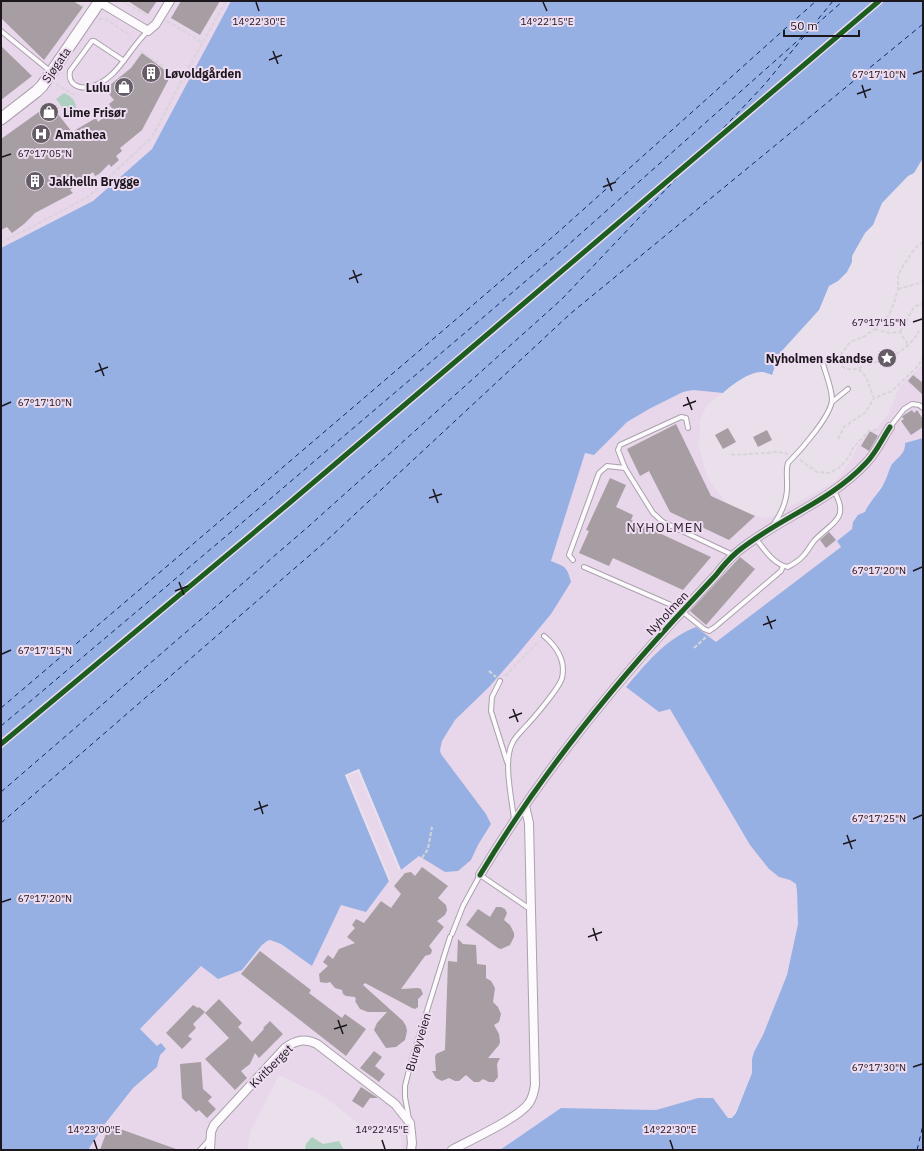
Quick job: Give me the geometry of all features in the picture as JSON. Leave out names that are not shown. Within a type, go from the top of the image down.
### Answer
[{"type":"street","points":[[99,1],[148,31],[156,24],[170,1]]},
{"type":"street","name":"Sjøgata","points":[[1,119],[37,91],[99,1]]},
{"type":"street","name":"Nyholmen","points":[[496,850],[546,774],[629,669],[682,610],[734,556],[769,530],[806,509],[866,464],[890,427]]},
{"type":"street","points":[[452,1150],[517,1115],[529,1104],[534,1095],[530,823],[525,806]]},
{"type":"street","name":"Burøyveien","points":[[480,875],[496,850]]},
{"type":"street","name":"Kvitberget","points":[[210,1150],[210,1138],[214,1126],[285,1048],[292,1043],[301,1040],[309,1040],[317,1044],[386,1096],[395,1104],[410,1123]]},
{"type":"street","name":"Burøyveien","points":[[410,1123],[412,1143],[411,1150]]},
{"type":"lane","points":[[1,31],[51,72]]},
{"type":"lane","points":[[124,61],[92,41],[70,71],[70,80],[75,86],[84,88],[92,86],[109,77],[124,61],[138,41],[148,31]]},
{"type":"lane","points":[[769,530],[782,512],[787,493],[786,468],[788,463],[819,426],[830,409],[832,395],[823,364]]},
{"type":"lane","points":[[832,402],[848,389]]},
{"type":"lane","points":[[890,427],[904,409],[912,404],[919,405],[923,408]]},
{"type":"lane","points":[[688,428],[686,418],[681,417],[620,445],[618,450],[625,468],[653,513],[663,522],[734,556]]},
{"type":"lane","points":[[573,560],[569,555],[599,473],[607,466],[625,468]]},
{"type":"lane","points":[[756,539],[775,560],[783,566],[788,567],[802,558],[814,541],[835,523],[839,515],[840,506],[839,500],[833,490]]},
{"type":"lane","points":[[584,567],[682,610],[704,629],[709,631],[781,571],[783,566]]},
{"type":"lane","points":[[507,764],[512,743],[539,711],[562,680],[564,663],[554,646],[544,636]]},
{"type":"lane","points":[[500,681],[492,697],[491,711],[507,764],[515,822]]},
{"type":"lane","points":[[480,875],[531,910]]},
{"type":"lane","name":"Burøyveien","points":[[410,1123],[405,1097],[405,1086],[411,1062],[451,935],[462,906],[480,875]]},
{"type":"lane","points":[[200,1150],[210,1138]]},
{"type":"path","points":[[122,1],[148,16]]},
{"type":"path","points":[[1,243],[88,197],[152,137],[226,1]]},
{"type":"path","points":[[106,19],[130,36]]},
{"type":"path","points":[[164,26],[167,21],[203,43]]},
{"type":"path","points":[[140,52],[183,79]]},
{"type":"path","points":[[823,364],[841,354],[850,342],[875,330],[888,315],[894,303],[898,288],[898,277],[901,269],[915,248],[923,242]]},
{"type":"path","points":[[898,288],[923,282]]},
{"type":"path","points":[[900,332],[914,307],[921,304],[923,305]]},
{"type":"path","points":[[875,330],[889,333],[900,332]]},
{"type":"path","points":[[900,332],[908,345]]},
{"type":"path","points":[[868,365],[902,351],[919,332]]},
{"type":"path","points":[[834,357],[837,362],[849,370],[862,368]]},
{"type":"path","points":[[838,438],[844,426],[866,412],[874,398],[892,391],[918,366],[923,357]]},
{"type":"path","points":[[859,369],[866,378],[874,398]]},
{"type":"path","points":[[732,454],[786,453],[794,456],[817,472],[829,473],[839,468],[849,457],[853,448],[869,431],[890,427]]},
{"type":"path","points":[[694,648],[707,635]]},
{"type":"path","points":[[500,681],[544,636]]},
{"type":"path","points":[[422,858],[428,848],[432,827]]},
{"type":"shaded area","points":[[1,1],[231,1],[152,149],[93,201],[1,248]]},
{"type":"shaded area","points":[[923,364],[923,438],[905,443],[906,448],[892,464],[885,481],[878,490],[877,495],[869,502],[865,512],[853,522],[852,529],[837,541],[841,547],[716,642],[670,709],[750,845],[769,869],[779,877],[790,880],[796,884],[798,924],[787,975],[763,1035],[754,1052],[752,1059],[752,1073],[732,1119],[728,1118],[713,1098],[698,1098],[656,1110],[561,1108],[500,1150],[402,1150],[400,1129],[361,1125],[323,1096],[279,1075],[251,1130],[247,1150],[88,1150],[104,1125],[133,1088],[157,1067],[160,1055],[165,1049],[157,1046],[140,1029],[201,965],[242,970],[262,945],[270,940],[281,944],[312,965],[341,905],[345,775],[359,769],[401,870],[419,856],[471,860],[491,824],[486,814],[441,754],[440,750],[442,741],[455,720],[489,687],[562,565],[551,562],[585,452],[594,455],[627,422],[683,392],[693,390],[723,393],[707,405],[700,420],[699,447],[707,477],[726,503],[757,516],[769,518],[836,481],[868,433],[875,430],[889,413],[899,387]]},
{"type":"green space","points":[[64,93],[75,102],[76,108],[74,115],[68,115],[56,99]]},
{"type":"green space","points":[[312,1137],[323,1144],[339,1141],[344,1150],[305,1150],[306,1144]]},
{"type":"water","points":[[231,1],[923,1],[923,158],[914,173],[908,176],[882,203],[873,225],[865,233],[852,256],[852,262],[847,272],[838,281],[829,286],[819,310],[779,354],[772,375],[757,372],[747,376],[723,393],[693,390],[683,392],[627,422],[594,455],[585,453],[551,561],[567,570],[571,582],[551,614],[489,687],[455,720],[442,741],[440,750],[441,754],[486,814],[491,824],[471,860],[458,871],[445,872],[419,856],[401,870],[359,769],[345,775],[389,881],[366,912],[341,905],[312,966],[281,944],[270,940],[262,945],[242,970],[218,979],[201,966],[140,1029],[157,1046],[161,1043],[166,1049],[160,1055],[157,1067],[133,1088],[104,1125],[88,1150],[1,1150],[1,248],[93,201],[152,149]]},
{"type":"water","points":[[923,438],[923,1150],[500,1150],[561,1108],[656,1110],[698,1098],[713,1098],[728,1118],[732,1118],[736,1113],[752,1073],[752,1059],[754,1052],[763,1035],[787,975],[798,924],[796,884],[790,880],[779,877],[769,869],[750,845],[670,709],[659,712],[626,687],[641,669],[665,645],[675,638],[696,627],[716,642],[841,547],[837,541],[852,529],[853,522],[858,515],[865,512],[883,485],[892,464],[903,452],[905,443]]},
{"type":"pier","points":[[359,769],[401,870],[399,871],[358,772],[348,776],[391,880],[389,881],[345,775]]},
{"type":"building","points":[[1,1],[73,1],[83,7],[44,60],[1,18]]},
{"type":"building","points":[[128,1],[157,1],[148,14]]},
{"type":"building","points":[[181,1],[220,1],[200,35],[171,18]]},
{"type":"building","points":[[1,46],[32,76],[1,100]]},
{"type":"building","points":[[142,53],[171,75],[142,130],[120,148],[122,151],[116,156],[119,160],[111,167],[109,164],[95,176],[93,172],[70,190],[73,193],[35,213],[12,233],[7,227],[1,230],[1,139],[50,104],[72,132],[96,118],[98,122],[113,110],[109,104],[114,100],[105,89],[131,68]]},
{"type":"building","points":[[913,375],[923,383],[923,395],[908,381]]},
{"type":"building","points":[[912,410],[914,413],[917,410],[923,419],[923,427],[911,435],[901,421],[904,419],[902,417],[904,415]]},
{"type":"building","points":[[676,424],[711,496],[755,516],[729,540],[670,512],[649,471],[640,476],[627,449]]},
{"type":"building","points":[[728,428],[736,442],[723,449],[715,435]]},
{"type":"building","points":[[767,430],[772,440],[758,447],[753,437]]},
{"type":"building","points":[[870,431],[878,436],[869,451],[861,446]]},
{"type":"building","points":[[610,478],[626,485],[616,507],[633,515],[631,520],[711,557],[683,590],[613,558],[609,566],[579,553],[589,531],[586,530]]},
{"type":"building","points":[[829,532],[836,540],[826,548],[820,540]]},
{"type":"building","points":[[740,557],[755,569],[706,625],[690,611]]},
{"type":"building","points":[[422,867],[448,886],[438,898],[446,905],[447,910],[445,915],[437,921],[444,927],[429,946],[432,950],[431,954],[425,956],[401,989],[421,989],[423,994],[418,999],[418,1007],[415,1009],[412,1008],[365,983],[363,985],[403,1021],[406,1026],[407,1031],[405,1040],[396,1047],[386,1048],[374,1030],[377,1023],[387,1012],[368,1012],[360,1009],[355,1001],[355,997],[346,996],[343,994],[342,990],[335,988],[330,982],[320,982],[319,974],[328,966],[323,962],[328,955],[333,959],[339,949],[355,943],[347,937],[355,928],[352,925],[356,919],[364,923],[381,901],[391,908],[401,894],[394,886],[405,873],[411,872],[415,876]]},
{"type":"building","points":[[496,907],[505,909],[507,913],[504,920],[510,925],[514,933],[514,937],[510,945],[501,949],[466,925],[478,909],[490,917]]},
{"type":"building","points":[[458,939],[463,944],[476,945],[477,964],[486,965],[486,978],[491,981],[495,988],[493,1002],[498,1007],[501,1014],[499,1022],[494,1025],[499,1034],[500,1042],[488,1058],[500,1058],[497,1064],[498,1077],[494,1082],[489,1082],[483,1079],[479,1082],[474,1082],[466,1075],[459,1081],[449,1078],[442,1081],[436,1078],[432,1071],[436,1071],[436,1054],[445,1050],[448,961],[457,962]]},
{"type":"building","points":[[260,951],[311,990],[309,993],[342,1018],[345,1014],[366,1029],[346,1056],[241,974]]},
{"type":"building","points":[[219,999],[242,1023],[238,1027],[252,1042],[270,1021],[283,1034],[259,1058],[255,1053],[250,1064],[241,1071],[247,1078],[235,1090],[205,1059],[229,1038],[205,1013]]},
{"type":"building","points":[[193,1005],[198,1008],[199,1007],[205,1012],[193,1024],[196,1028],[188,1036],[192,1039],[182,1049],[166,1033]]},
{"type":"building","points":[[374,1051],[382,1057],[375,1066],[385,1074],[379,1082],[360,1068]]},
{"type":"building","points":[[201,1062],[203,1089],[212,1097],[208,1101],[216,1109],[207,1118],[199,1110],[196,1112],[182,1098],[180,1064]]},
{"type":"building","points":[[361,1087],[378,1098],[370,1098],[363,1108],[352,1101]]},
{"type":"building","points":[[109,1125],[176,1149],[176,1150],[100,1150]]},
{"type":"ferry route","points":[[1,708],[556,234],[816,1]]},
{"type":"ferry route","points":[[699,154],[765,84],[833,1]]},
{"type":"ferry route","points":[[809,31],[843,1]]},
{"type":"ferry route","points":[[1,744],[287,505],[879,1]]},
{"type":"ferry route","points":[[1,823],[325,542],[570,314],[923,24]]},
{"type":"ferry route","points":[[1,726],[568,245],[803,36]]},
{"type":"ferry route","points":[[1,792],[309,526],[562,299],[690,164]]},
{"type":"ferry route","points":[[917,1150],[923,1125]]},
{"type":"cycle path","points":[[1,744],[287,505],[879,1]]},
{"type":"cycle path","points":[[480,875],[523,807],[595,711],[647,650],[726,563],[737,552],[753,540],[820,500],[852,477],[873,455],[890,427]]},
{"type":"place","name":"Løvoldgården","points":[[151,73]]},
{"type":"place","name":"Lulu","points":[[124,87]]},
{"type":"place","name":"Lime Frisør","points":[[49,112]]},
{"type":"place","name":"Amathea","points":[[41,134]]},
{"type":"place","name":"Jakhelln Brygge","points":[[35,181]]},
{"type":"place","name":"Nyholmen skandse","points":[[887,358]]},
{"type":"district","name":"NYHOLMEN","points":[[665,527]]}]
